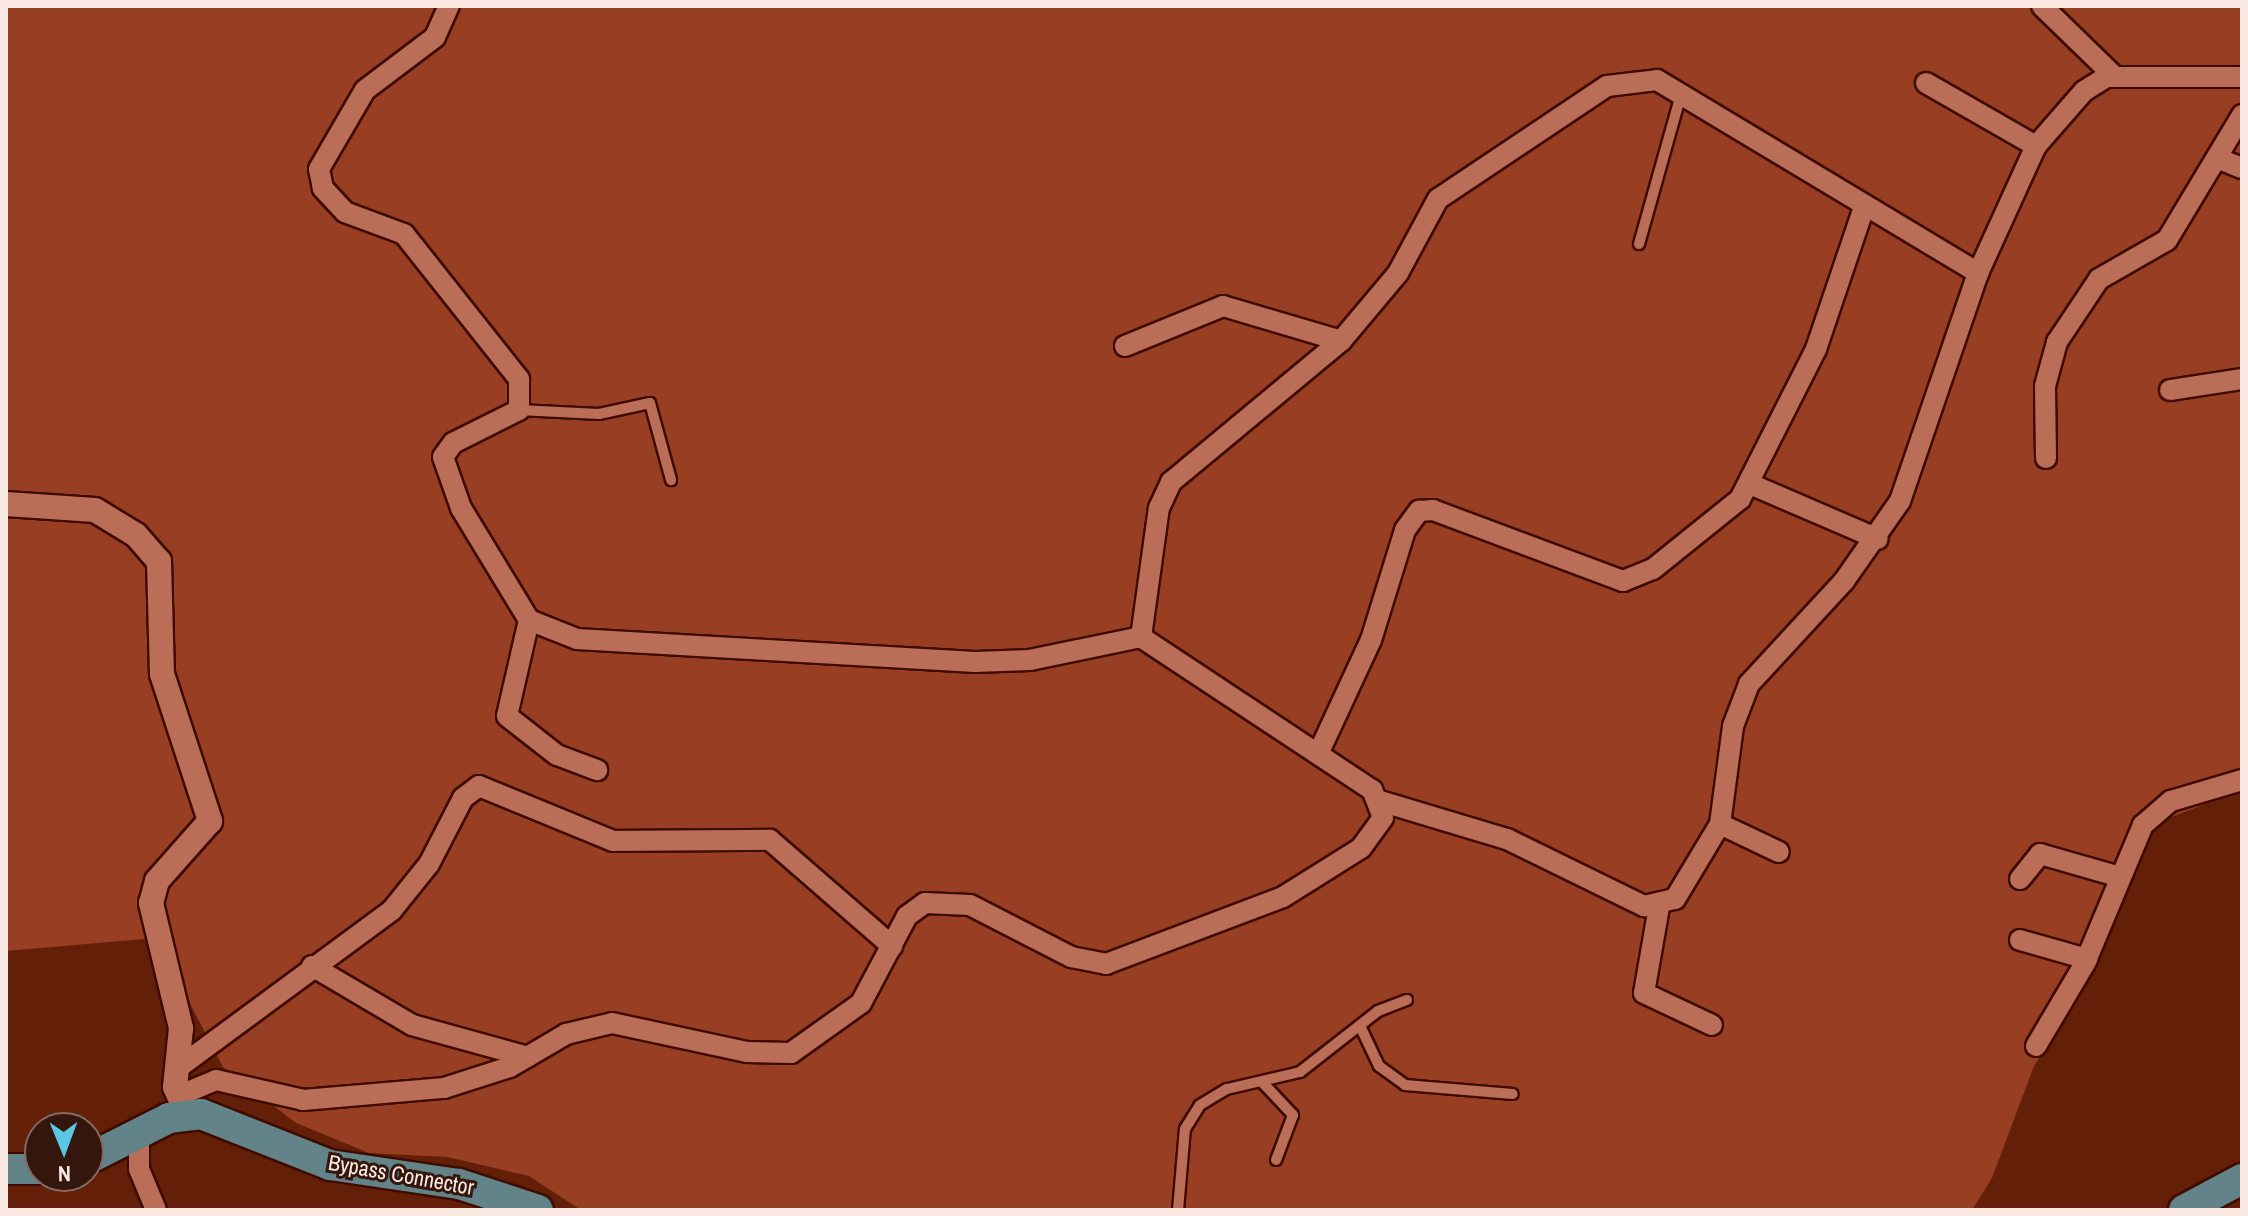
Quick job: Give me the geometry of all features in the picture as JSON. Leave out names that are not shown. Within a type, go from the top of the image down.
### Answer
[{"type":"main road","points":[[104,1153],[139,1139],[182,1105]]},
{"type":"main road","name":"Bypass Connector","points":[[182,1105],[227,1120],[330,1165],[459,1184],[538,1210]]},
{"type":"main road","points":[[2184,1210],[2242,1179]]},
{"type":"street","points":[[449,6],[435,37],[365,90],[319,169],[335,204],[391,225],[411,242],[519,379],[519,410],[453,443],[443,457],[461,508],[529,620],[577,639],[975,662],[1030,660],[1141,637],[1318,754],[1380,801],[1507,839],[1659,907]]},
{"type":"street","points":[[2042,6],[2114,76]]},
{"type":"street","points":[[1659,907],[1675,899],[1720,824],[1733,726],[1755,673],[1878,539],[1940,398],[1978,273],[2036,146],[2084,91],[2114,76],[2242,77]]},
{"type":"street","points":[[1141,637],[1163,494],[1341,341],[1398,273],[1438,199],[1607,86],[1657,80],[1978,273]]},
{"type":"street","points":[[1926,83],[2036,146]]},
{"type":"street","points":[[2046,458],[2045,386],[2057,342],[2099,279],[2158,250],[2242,115]]},
{"type":"street","points":[[2217,158],[2242,168]]},
{"type":"street","points":[[1318,754],[1371,640],[1410,517],[1433,510],[1623,581],[1653,569],[1750,484],[1816,349],[1864,207]]},
{"type":"street","points":[[1125,346],[1223,306],[1341,341]]},
{"type":"street","points":[[2170,390],[2242,379]]},
{"type":"street","points":[[1750,484],[1878,539]]},
{"type":"street","points":[[6,504],[95,510],[146,543],[159,561],[162,674],[210,821],[157,881],[151,903],[181,1028],[178,1068],[182,1105]]},
{"type":"street","points":[[529,620],[507,716],[557,755],[597,770]]},
{"type":"street","points":[[2036,1046],[2087,959],[2137,836],[2160,807],[2242,780]]},
{"type":"street","points":[[178,1068],[312,966],[392,910],[429,864],[463,798],[479,786],[613,841],[770,840],[892,946]]},
{"type":"street","points":[[182,1105],[216,1080],[287,1099],[400,1095],[485,1076],[528,1057],[566,1034],[612,1023],[747,1052],[791,1053],[861,1003],[915,908],[949,901],[1011,922],[1071,957],[1106,964],[1226,922],[1331,871],[1378,832],[1380,801]]},
{"type":"street","points":[[1720,824],[1779,852]]},
{"type":"street","points":[[2020,879],[2040,854],[2120,877]]},
{"type":"street","points":[[1659,907],[1644,993],[1712,1025]]},
{"type":"street","points":[[2020,940],[2087,959]]},
{"type":"street","points":[[312,966],[412,1025],[528,1057]]},
{"type":"street","points":[[139,1139],[139,1169],[156,1210]]},
{"type":"lane","points":[[1639,244],[1681,95]]},
{"type":"lane","points":[[519,410],[599,414],[650,403],[671,480]]},
{"type":"lane","points":[[1178,1210],[1191,1115],[1212,1095],[1300,1072],[1393,1002],[1407,1000]]},
{"type":"lane","points":[[1361,1028],[1379,1066],[1405,1085],[1513,1094]]},
{"type":"lane","points":[[1263,1083],[1293,1115],[1276,1160]]},
{"type":"shaded area","points":[[6,6],[2242,6],[2242,790],[2161,821],[2127,875],[2096,965],[2034,1066],[1992,1178],[1972,1210],[581,1210],[529,1176],[447,1157],[369,1153],[296,1123],[223,1067],[156,938],[6,951]]}]
